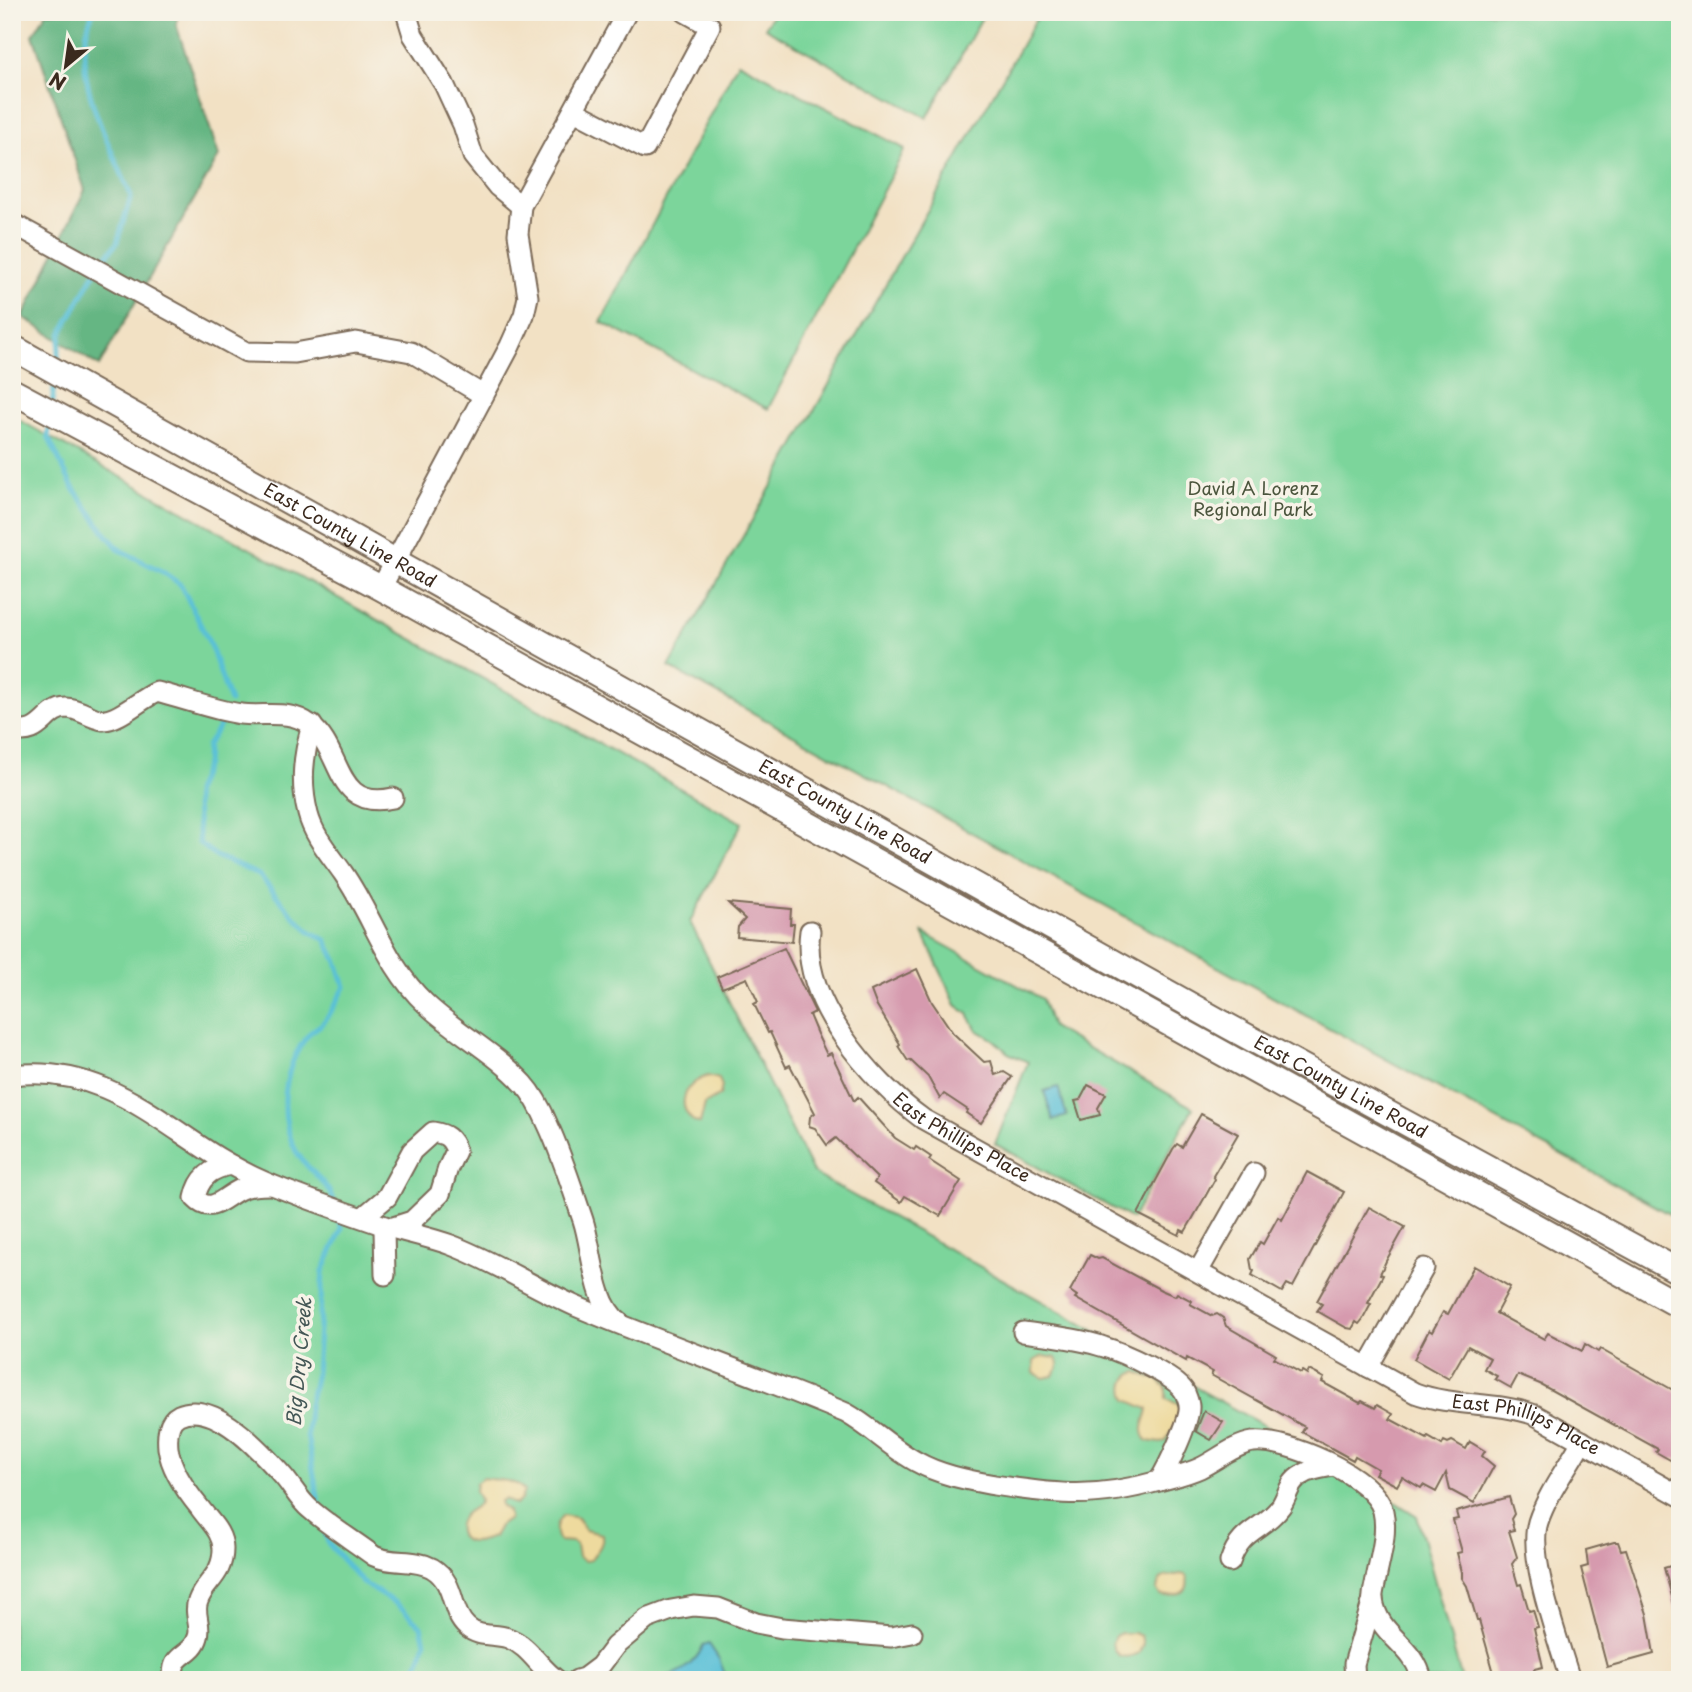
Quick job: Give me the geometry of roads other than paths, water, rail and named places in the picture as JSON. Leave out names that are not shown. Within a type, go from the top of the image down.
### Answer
[{"type":"main road","name":"East County Line Road","points":[[22,352],[1226,1025],[1680,1272]]},
{"type":"main road","name":"East County Line Road","points":[[19,395],[381,588],[1680,1306]]},
{"type":"street","points":[[406,12],[413,36],[444,84],[473,156],[498,187],[521,206]]},
{"type":"street","points":[[381,588],[524,315],[528,298],[518,234],[521,206],[627,12]]},
{"type":"street","points":[[573,111],[645,148],[710,26],[685,12]]},
{"type":"street","points":[[12,223],[246,352],[295,353],[356,342],[411,352],[483,395]]},
{"type":"street","points":[[12,729],[25,732],[36,729],[56,712],[66,708],[105,720],[119,715],[157,692],[240,714],[285,714],[312,725],[328,747],[344,778],[359,796],[369,801],[393,799]]},
{"type":"street","points":[[312,725],[301,776],[309,817],[318,839],[343,873],[402,979],[451,1026],[504,1066],[524,1085],[540,1107],[583,1222],[596,1304]]},
{"type":"street","name":"East Phillips Place","points":[[810,931],[812,969],[826,1006],[864,1065],[906,1107],[923,1119],[1161,1253],[1199,1270],[1368,1367],[1430,1398],[1512,1407],[1535,1415],[1680,1496]]},
{"type":"street","points":[[12,1075],[29,1073],[71,1078],[111,1090],[171,1125],[231,1165],[271,1185],[476,1255],[570,1303],[596,1304],[624,1325],[846,1413],[915,1462],[956,1477],[1055,1494],[1111,1493],[1201,1467],[1252,1442],[1285,1445],[1334,1466],[1352,1475],[1373,1492],[1383,1509],[1385,1529],[1373,1599],[1354,1664],[1355,1680]]},
{"type":"street","points":[[363,1217],[380,1204],[392,1189],[404,1163],[421,1141],[433,1132],[443,1133],[453,1141],[456,1151],[440,1194],[412,1221],[384,1230],[385,1275]]},
{"type":"street","points":[[231,1165],[216,1168],[200,1182],[195,1198],[200,1203],[216,1205],[239,1189],[271,1185]]},
{"type":"street","points":[[1199,1270],[1254,1173]]},
{"type":"street","points":[[1368,1367],[1424,1268]]},
{"type":"street","points":[[1023,1332],[1103,1346],[1157,1372],[1184,1390],[1189,1408],[1185,1429],[1170,1457],[1167,1469],[1159,1480]]},
{"type":"street","points":[[174,1680],[172,1670],[176,1660],[193,1647],[199,1636],[196,1604],[202,1591],[217,1575],[223,1549],[217,1529],[186,1490],[175,1471],[168,1450],[167,1431],[175,1417],[191,1410],[209,1413],[248,1441],[309,1508],[374,1556],[386,1562],[413,1562],[432,1568],[446,1580],[460,1619],[468,1628],[478,1634],[505,1637],[516,1642],[526,1648],[557,1680]]},
{"type":"street","points":[[1570,1680],[1536,1559],[1535,1537],[1543,1510],[1582,1441]]},
{"type":"street","points":[[1230,1562],[1234,1549],[1244,1535],[1281,1506],[1291,1485],[1301,1475],[1334,1466]]},
{"type":"street","points":[[1373,1599],[1380,1621],[1388,1633],[1416,1660],[1422,1680]]},
{"type":"street","points":[[577,1680],[600,1667],[615,1646],[647,1619],[671,1610],[694,1606],[718,1608],[756,1623],[807,1631],[891,1637],[912,1633]]},
{"type":"water","points":[[1058,1087],[1067,1116],[1053,1120],[1044,1091]]},
{"type":"water","points":[[709,1644],[719,1659],[727,1680],[655,1680],[684,1669],[695,1659],[703,1646]]},
{"type":"waterway","name":"Big Dry Creek","points":[[57,366],[61,334],[99,265],[117,243],[131,196],[102,130],[87,83],[84,59],[86,35],[93,12]]},
{"type":"waterway","name":"Big Dry Creek","points":[[52,404],[55,379]]},
{"type":"waterway","name":"Big Dry Creek","points":[[50,420],[48,437],[72,486],[106,534],[120,550],[163,572],[181,585],[210,644],[230,702]]},
{"type":"waterway","name":"Big Dry Creek","points":[[222,722],[207,746],[206,764],[195,792],[199,843],[216,856],[259,875],[292,914],[311,932],[326,940],[345,987],[326,1020],[310,1033],[300,1046],[288,1075],[285,1106],[286,1122],[296,1151],[322,1181],[334,1203]]},
{"type":"waterway","name":"Big Dry Creek","points":[[320,1509],[307,1435],[309,1405],[316,1373],[323,1271],[342,1229],[340,1222]]},
{"type":"waterway","name":"Big Dry Creek","points":[[324,1527],[328,1543],[363,1583],[397,1604],[421,1626],[425,1642],[420,1660],[408,1680]]},
{"type":"park label","name":"David A Lorenz Regional Park","points":[[1253,499]]}]
